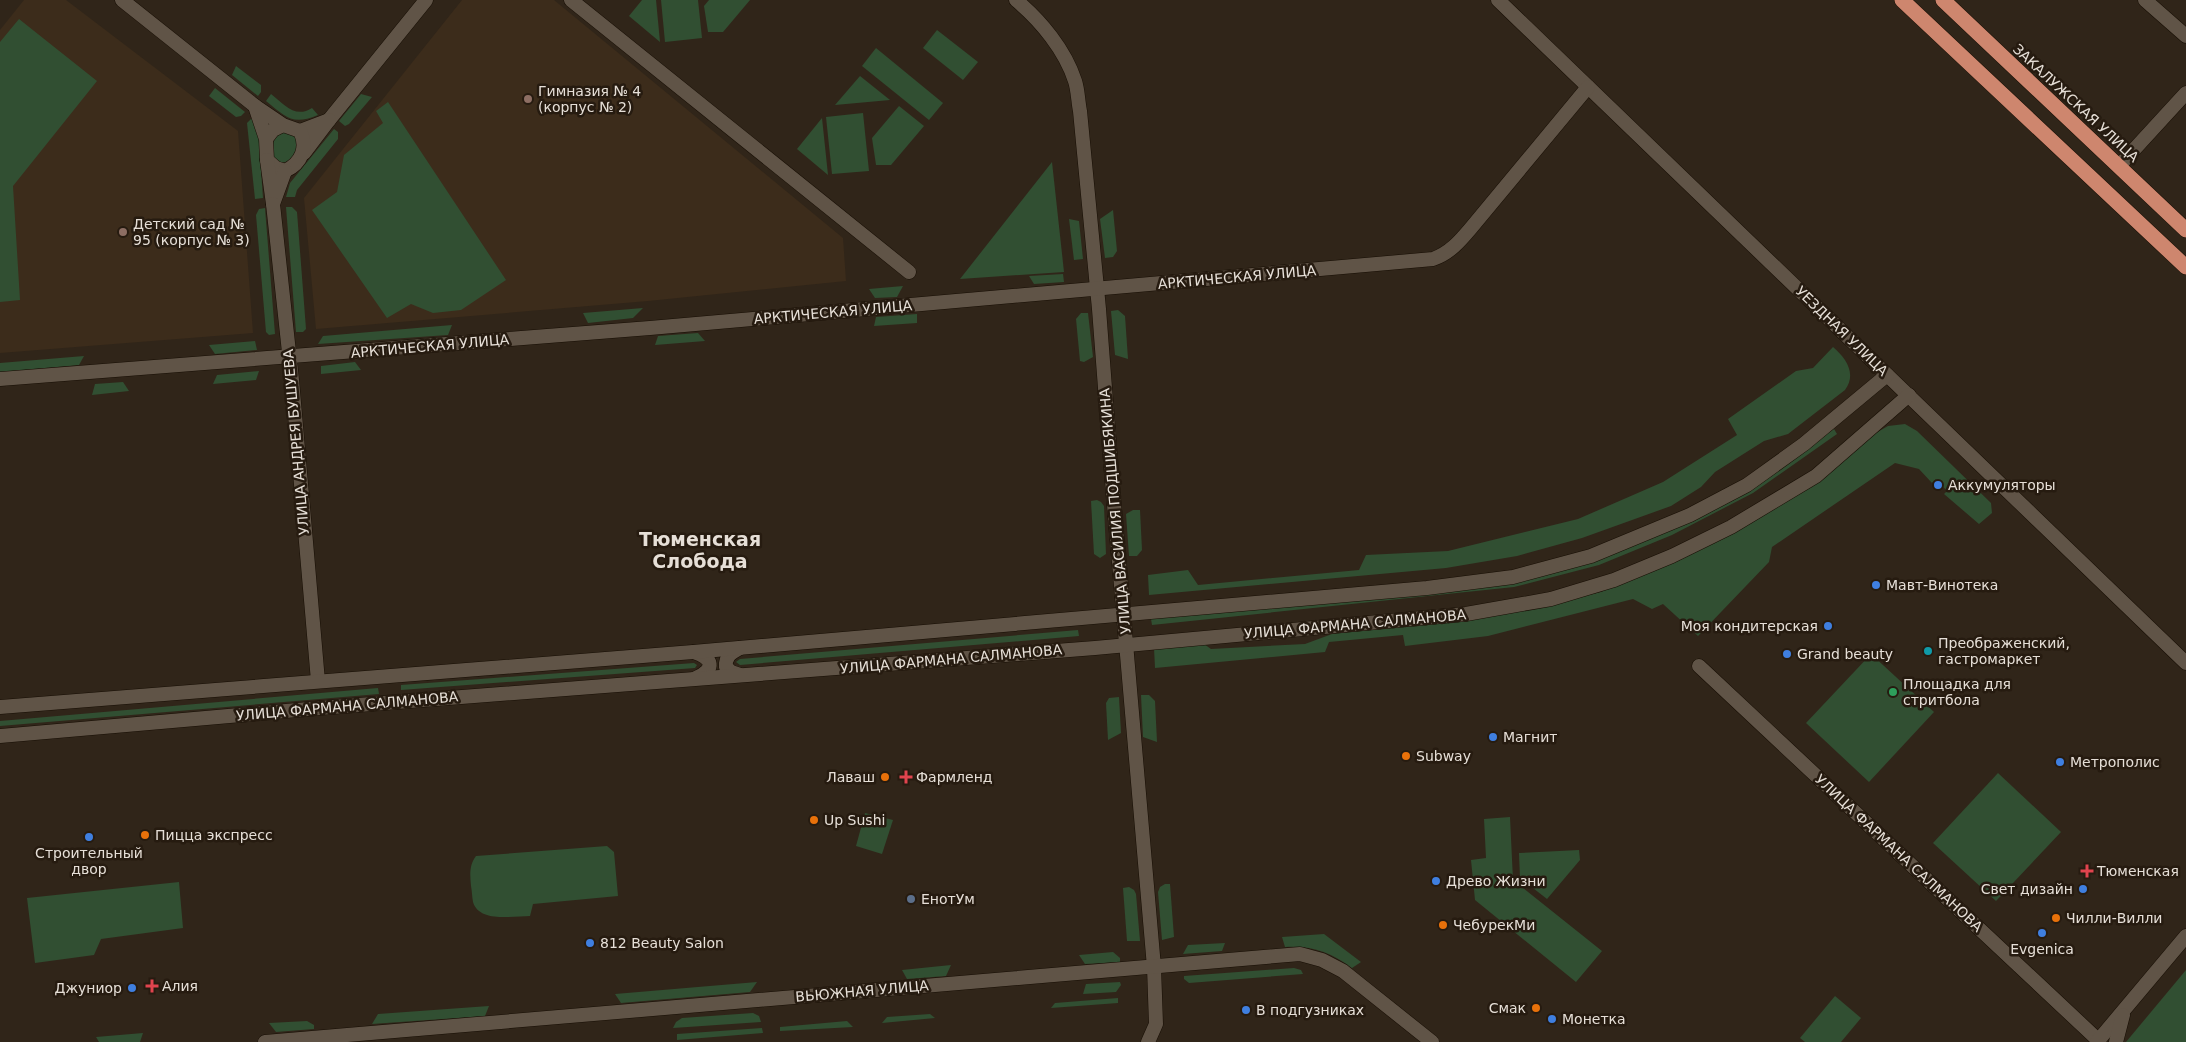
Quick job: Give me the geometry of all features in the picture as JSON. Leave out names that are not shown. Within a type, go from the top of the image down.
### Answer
[{"type":"highway","points":[[1902,0],[2186,267]]},
{"type":"highway","name":"ЗАКАЛУЖСКАЯ УЛИЦА","points":[[1943,0],[2186,230]]},
{"type":"street","points":[[122,0],[255,106],[283,125],[300,131],[329,120]]},
{"type":"street","points":[[273,204],[286,171],[292,168],[426,0]]},
{"type":"street","points":[[571,0],[909,272]]},
{"type":"street","name":"УЛИЦА ВАСИЛИЯ ПОДШИБЯКИНА","points":[[1016,0],[1046,30],[1064,57],[1075,82],[1080,111],[1098,290],[1154,967],[1156,1024],[1148,1042]]},
{"type":"street","name":"УЕЗДНАЯ УЛИЦА","points":[[1498,0],[2186,663]]},
{"type":"street","points":[[2145,0],[2186,36]]},
{"type":"street","name":"АРКТИЧЕСКАЯ УЛИЦА","points":[[0,379],[289,358],[1098,290],[1423,260],[1444,255],[1471,228],[1588,87]]},
{"type":"street","points":[[2119,166],[2186,92]]},
{"type":"street","points":[[255,106],[266,139],[267,160],[276,168],[286,171]]},
{"type":"street","points":[[266,139],[273,130],[283,125]]},
{"type":"street","points":[[300,131],[305,141],[303,154]]},
{"type":"street","name":"УЛИЦА АНДРЕЯ БУШУЕВА","points":[[267,160],[289,358],[318,681]]},
{"type":"street","name":"УЛИЦА ФАРМАНА САЛМАНОВА","points":[[0,707],[741,648],[1436,587],[1513,577],[1591,556],[1690,515],[1747,485],[1804,444],[1886,375]]},
{"type":"street","name":"УЛИЦА ФАРМАНА САЛМАНОВА","points":[[0,736],[320,708],[1126,645],[1466,614],[1550,599],[1614,580],[1672,556],[1730,527],[1816,476],[1908,395]]},
{"type":"street","points":[[741,648],[729,654],[726,660],[726,667],[731,672],[743,676]]},
{"type":"street","points":[[693,652],[705,656],[709,661],[710,668],[706,674],[694,680]]},
{"type":"street","name":"УЛИЦА ФАРМАНА САЛМАНОВА","points":[[1698,666],[2098,1041]]},
{"type":"street","points":[[2098,1041],[2186,936]]},
{"type":"street","name":"ВЬЮЖНАЯ УЛИЦА","points":[[265,1042],[1300,954],[1322,960],[1342,971],[1432,1042]]},
{"type":"street","points":[[2116,1042],[2126,1008]]},
{"type":"shaded area","name":"Детский сад № 95 (корпус № 3)","points":[[24,0],[66,0],[238,131],[253,333],[0,353],[0,30]]},
{"type":"shaded area","name":"Гимназия № 4 (корпус № 2)","points":[[462,0],[554,0],[843,238],[846,281],[648,301],[316,329],[304,198]]},
{"type":"green space","points":[[642,0],[656,0],[660,42],[629,16]]},
{"type":"green space","points":[[661,0],[698,0],[702,38],[665,42]]},
{"type":"green space","points":[[709,0],[750,0],[723,32],[708,32],[704,6]]},
{"type":"green space","points":[[19,19],[97,81],[13,186],[20,300],[0,302],[0,42]]},
{"type":"green space","points":[[937,30],[978,62],[963,80],[923,48]]},
{"type":"green space","points":[[876,48],[943,103],[929,120],[862,66]]},
{"type":"green space","points":[[236,66],[261,85],[261,92],[258,96],[232,75]]},
{"type":"green space","points":[[860,76],[890,100],[835,105]]},
{"type":"green space","points":[[215,88],[245,112],[241,116],[236,117],[209,96]]},
{"type":"green space","points":[[271,94],[290,109],[300,112],[312,108],[318,115],[302,120],[290,118],[266,101]]},
{"type":"green space","points":[[361,94],[372,97],[349,124],[345,126],[339,121]]},
{"type":"green space","points":[[388,102],[506,280],[461,310],[433,313],[411,304],[387,318],[312,210],[337,192],[344,155],[383,123],[376,111]]},
{"type":"green space","points":[[899,106],[924,126],[891,165],[876,165],[872,138]]},
{"type":"green space","points":[[863,113],[869,171],[832,174],[826,117]]},
{"type":"green space","points":[[252,118],[258,129],[263,198],[255,199],[247,123]]},
{"type":"green space","points":[[822,118],[828,175],[797,149]]},
{"type":"green space","points":[[334,129],[338,132],[338,139],[297,190],[295,197],[286,197],[290,183]]},
{"type":"green space","points":[[284,131],[297,137],[300,147],[288,161],[281,163],[277,162],[274,158],[272,149],[274,141]]},
{"type":"green space","points":[[1052,162],[1064,272],[960,279]]},
{"type":"green space","points":[[286,207],[292,207],[297,212],[306,329],[303,332],[296,332]]},
{"type":"green space","points":[[265,208],[275,334],[269,335],[266,332],[256,215],[259,209]]},
{"type":"green space","points":[[1113,210],[1117,251],[1113,257],[1105,258],[1100,219]]},
{"type":"green space","points":[[1069,219],[1079,221],[1083,259],[1074,260]]},
{"type":"green space","points":[[1063,274],[1064,282],[1034,284],[1029,276]]},
{"type":"green space","points":[[903,286],[897,297],[875,298],[869,289]]},
{"type":"green space","points":[[643,308],[633,318],[588,323],[583,313]]},
{"type":"green space","points":[[1118,310],[1125,316],[1128,359],[1115,355],[1111,311]]},
{"type":"green space","points":[[1081,313],[1088,313],[1093,357],[1084,362],[1080,361],[1076,319]]},
{"type":"green space","points":[[917,314],[917,323],[874,326],[876,317]]},
{"type":"green space","points":[[452,325],[448,335],[318,344],[323,336]]},
{"type":"green space","points":[[698,333],[705,341],[655,345],[658,336]]},
{"type":"green space","points":[[255,341],[257,350],[215,354],[209,345]]},
{"type":"green space","points":[[1833,347],[1846,361],[1850,372],[1850,378],[1845,390],[1788,434],[1764,441],[1715,472],[1701,487],[1671,506],[1582,538],[1517,556],[1446,568],[1149,595],[1148,575],[1188,570],[1198,585],[1359,570],[1366,555],[1448,551],[1578,519],[1663,482],[1737,435],[1728,419],[1796,371],[1813,368]]},
{"type":"green space","points":[[84,356],[79,365],[0,372],[0,363]]},
{"type":"green space","points":[[355,362],[361,370],[321,374],[321,366]]},
{"type":"green space","points":[[259,371],[256,380],[213,384],[217,375]]},
{"type":"green space","points":[[123,382],[129,391],[92,395],[95,384]]},
{"type":"green space","points":[[1905,424],[1917,431],[1991,503],[1992,513],[1979,524],[1944,494],[1947,491],[1936,479],[1932,483],[1919,469],[1895,463],[1772,547],[1769,562],[1698,636],[1663,604],[1652,609],[1633,599],[1488,636],[1405,646],[1403,635],[1329,642],[1325,652],[1155,668],[1154,648],[1204,644],[1211,649],[1305,644],[1332,634],[1430,624],[1520,611],[1601,592],[1697,548],[1874,434],[1888,426]]},
{"type":"green space","points":[[1834,429],[1837,434],[1753,493],[1672,535],[1599,565],[1514,587],[1152,625],[1151,619],[1514,582],[1596,558],[1785,464]]},
{"type":"green space","points":[[1097,500],[1104,506],[1106,554],[1100,558],[1094,554],[1091,501]]},
{"type":"green space","points":[[1133,510],[1140,510],[1142,550],[1137,556],[1129,556],[1126,514]]},
{"type":"green space","points":[[1078,630],[1079,636],[740,665],[736,662],[740,659]]},
{"type":"green space","points":[[1871,654],[1934,712],[1869,782],[1806,723]]},
{"type":"green space","points":[[694,663],[697,665],[695,668],[401,690],[401,685]]},
{"type":"green space","points":[[378,688],[379,694],[0,726],[0,721]]},
{"type":"green space","points":[[1141,695],[1149,695],[1155,701],[1157,742],[1143,737]]},
{"type":"green space","points":[[1119,697],[1121,733],[1108,740],[1106,703],[1109,698]]},
{"type":"green space","points":[[1998,773],[2061,832],[1996,901],[1933,843]]},
{"type":"green space","points":[[865,813],[893,820],[882,854],[856,846]]},
{"type":"green space","points":[[1510,817],[1513,880],[1602,951],[1576,982],[1475,900],[1471,860],[1486,858],[1484,819]]},
{"type":"green space","points":[[607,846],[614,852],[618,896],[533,904],[530,916],[515,917],[489,916],[477,909],[473,902],[470,870],[476,856]]},
{"type":"green space","points":[[1579,850],[1580,860],[1547,899],[1520,878],[1519,853]]},
{"type":"green space","points":[[179,882],[183,928],[101,939],[94,955],[35,963],[27,898]]},
{"type":"green space","points":[[1170,884],[1174,937],[1162,940],[1158,892],[1160,887]]},
{"type":"green space","points":[[1129,887],[1136,894],[1140,941],[1127,941],[1123,888]]},
{"type":"green space","points":[[1324,934],[1361,962],[1352,968],[1320,951],[1303,947],[1285,947],[1282,937]]},
{"type":"green space","points":[[1225,943],[1222,951],[1183,954],[1188,945]]},
{"type":"green space","points":[[1113,952],[1120,958],[1120,962],[1085,964],[1079,955]]},
{"type":"green space","points":[[951,965],[946,976],[907,979],[902,970]]},
{"type":"green space","points":[[1294,968],[1301,970],[1303,974],[1189,983],[1184,979],[1184,976]]},
{"type":"green space","points":[[2186,970],[2186,1042],[2126,1042]]},
{"type":"green space","points":[[757,982],[750,992],[621,1003],[615,994]]},
{"type":"green space","points":[[1120,982],[1121,985],[1116,992],[1083,994],[1086,984]]},
{"type":"green space","points":[[1835,996],[1861,1018],[1841,1042],[1805,1042],[1800,1038]]},
{"type":"green space","points":[[1118,998],[1118,1003],[1051,1008],[1055,1003]]},
{"type":"green space","points":[[489,1006],[485,1016],[372,1024],[378,1014]]},
{"type":"green space","points":[[753,1013],[759,1016],[761,1022],[673,1028],[676,1022],[682,1018]]},
{"type":"green space","points":[[930,1014],[935,1018],[882,1023],[887,1017]]},
{"type":"green space","points":[[307,1021],[314,1025],[314,1029],[276,1032],[269,1023]]},
{"type":"green space","points":[[847,1021],[853,1027],[780,1031],[780,1027]]},
{"type":"green space","points":[[762,1028],[763,1033],[677,1040],[677,1034]]},
{"type":"green space","points":[[143,1033],[140,1042],[99,1042],[96,1037]]},
{"type":"place","name":"Гимназия № 4 (корпус № 2)","points":[[528,99]]},
{"type":"place","name":"Детский сад № 95 (корпус № 3)","points":[[123,232]]},
{"type":"place","name":"Аккумуляторы","points":[[1938,485]]},
{"type":"place","name":"Мавт-Винотека","points":[[1876,585]]},
{"type":"place","name":"Моя кондитерская","points":[[1828,626]]},
{"type":"place","name":"Преображенский, гастромаркет","points":[[1928,651]]},
{"type":"place","name":"Grand beauty","points":[[1787,654]]},
{"type":"place","name":"Площадка для стритбола","points":[[1893,692]]},
{"type":"place","name":"Магнит","points":[[1493,737]]},
{"type":"place","name":"Subway","points":[[1406,756]]},
{"type":"place","name":"Метрополис","points":[[2060,762]]},
{"type":"place","name":"Лаваш","points":[[885,777]]},
{"type":"place","name":"Фармленд","points":[[906,777]]},
{"type":"place","name":"Up Sushi","points":[[814,820]]},
{"type":"place","name":"Пицца экспресс","points":[[145,835]]},
{"type":"place","name":"Строительный двор","points":[[89,837]]},
{"type":"place","name":"Тюменская","points":[[2087,871]]},
{"type":"place","name":"Древо Жизни","points":[[1436,881]]},
{"type":"place","name":"Свет дизайн","points":[[2083,889]]},
{"type":"place","name":"ЕнотУм","points":[[911,899]]},
{"type":"place","name":"Чилли-Вилли","points":[[2056,918]]},
{"type":"place","name":"ЧебурекМи","points":[[1443,925]]},
{"type":"place","name":"Evgenica","points":[[2042,933]]},
{"type":"place","name":"812 Beauty Salon","points":[[590,943]]},
{"type":"place","name":"Алия","points":[[152,986]]},
{"type":"place","name":"Джуниор","points":[[132,988]]},
{"type":"place","name":"Смак","points":[[1536,1008]]},
{"type":"place","name":"В подгузниках","points":[[1246,1010]]},
{"type":"place","name":"Монетка","points":[[1552,1019]]},
{"type":"district","name":"Тюменская Слобода","points":[[700,550]]}]
